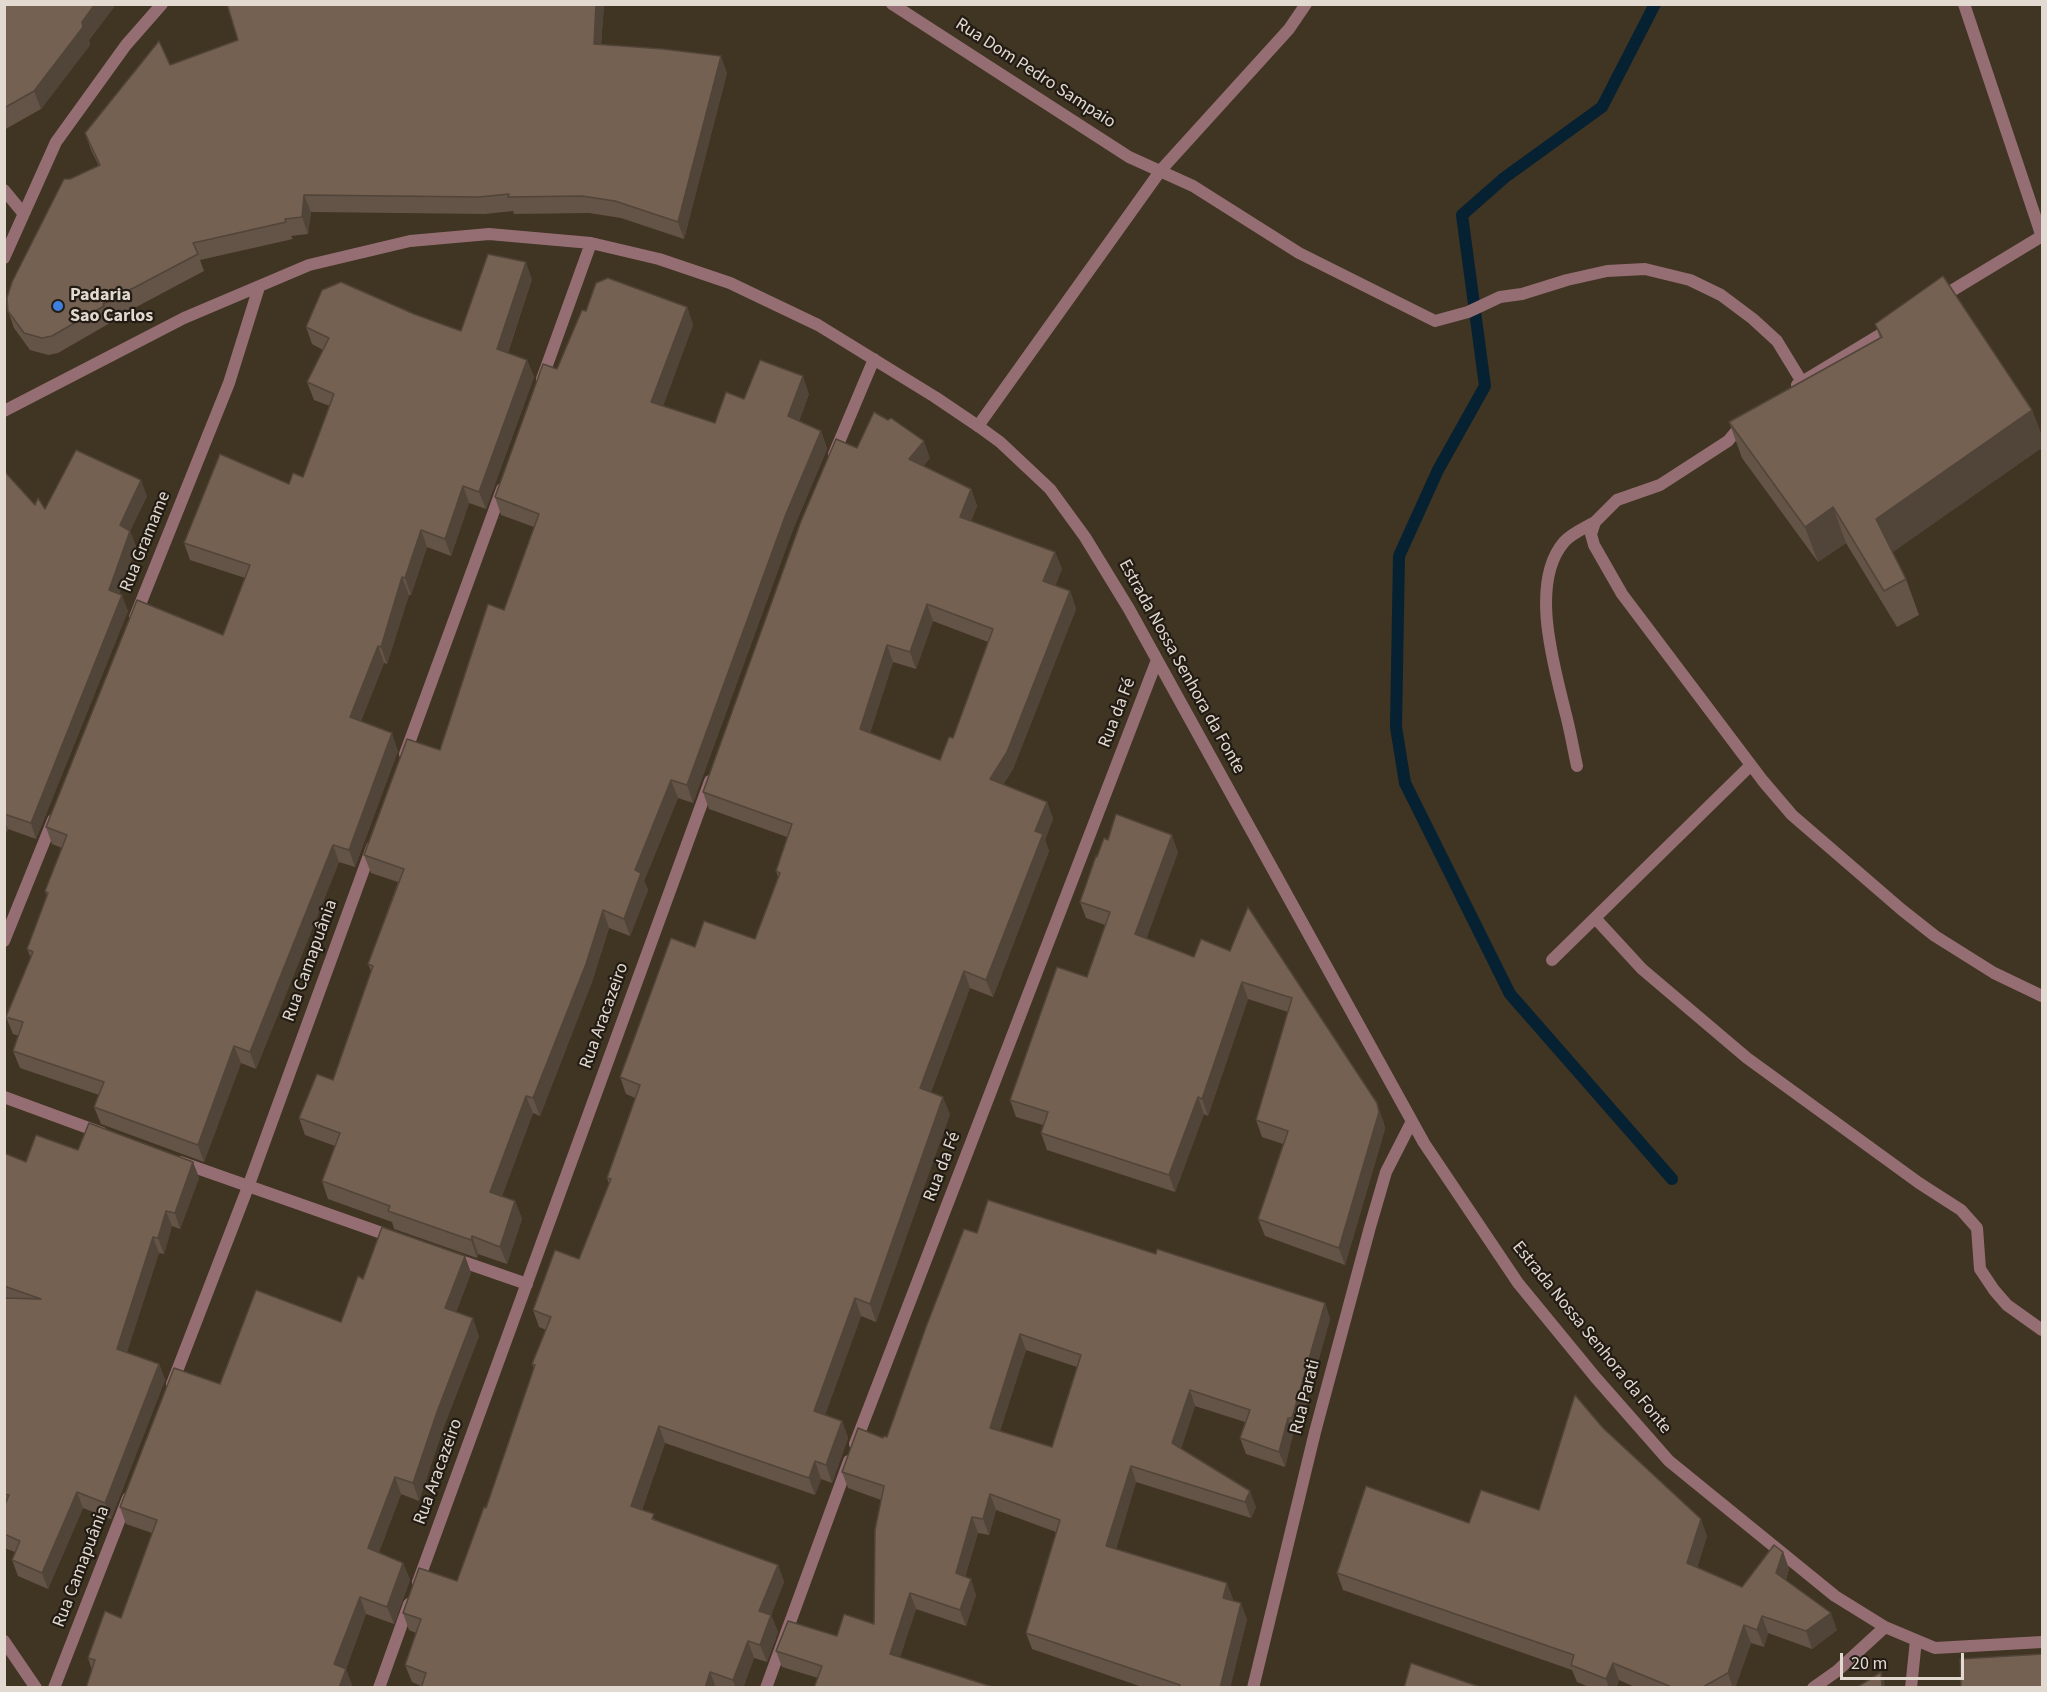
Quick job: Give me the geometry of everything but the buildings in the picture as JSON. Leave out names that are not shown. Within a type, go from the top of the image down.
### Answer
[{"type":"street","points":[[4,258],[56,142],[126,45],[162,4]]},
{"type":"street","name":"Rua Dom Pedro Sampaio","points":[[892,4],[1129,157],[1193,186],[1299,253],[1436,321],[1468,312],[1493,300],[1607,271],[1645,269],[1690,280],[1721,295],[1777,341],[1802,382]]},
{"type":"street","points":[[978,426],[1161,170],[1289,29],[1306,4]]},
{"type":"street","points":[[1932,303],[2042,236],[1964,4]]},
{"type":"street","points":[[4,190],[23,213]]},
{"type":"street","name":"Estrada Nossa Senhora da Fonte","points":[[4,411],[184,318],[309,265],[410,241],[489,234],[591,243],[659,259],[730,283],[818,325],[1000,441],[1050,489],[1085,537],[1129,609],[1430,1152],[1518,1283],[1596,1378],[1669,1461],[1835,1596],[1885,1627],[1935,1648],[2043,1642]]},
{"type":"street","points":[[538,389],[591,243]]},
{"type":"street","name":"Rua Gramame","points":[[132,624],[229,383],[259,286]]},
{"type":"street","points":[[1781,395],[1902,322]]},
{"type":"street","points":[[828,469],[874,359]]},
{"type":"street","points":[[1577,766],[1556,676],[1548,624],[1546,599],[1548,576],[1557,554],[1564,542],[1576,532],[1595,522],[1617,500],[1660,485],[1728,441],[1751,413]]},
{"type":"street","points":[[399,771],[506,479]]},
{"type":"street","points":[[1595,522],[1591,534],[1594,545],[1622,594],[1751,765],[1792,815],[1935,936],[1994,973],[2043,996]]},
{"type":"street","name":"Rua da Fé","points":[[766,1688],[859,1433],[1157,660]]},
{"type":"street","points":[[1552,960],[1751,765]]},
{"type":"street","name":"Rua Aracazeiro","points":[[379,1688],[714,770]]},
{"type":"street","points":[[4,941],[57,810]]},
{"type":"street","name":"Rua Camapuânia","points":[[166,1398],[248,1187],[375,838]]},
{"type":"street","points":[[1595,918],[1642,969],[1747,1058],[1919,1183],[1961,1210],[1977,1228],[1980,1269],[1994,1290],[2007,1305],[2043,1330]]},
{"type":"street","points":[[4,1097],[115,1138]]},
{"type":"street","name":"Rua Parati","points":[[1252,1688],[1315,1432],[1366,1239],[1386,1172],[1412,1121]]},
{"type":"street","points":[[171,1158],[404,1241]]},
{"type":"street","points":[[438,1253],[527,1284]]},
{"type":"street","name":"Rua Camapuânia","points":[[54,1688],[132,1487]]},
{"type":"street","points":[[1813,1688],[1836,1671],[1885,1627]]},
{"type":"street","points":[[1911,1688],[1917,1640]]},
{"type":"street","points":[[4,1641],[36,1688]]},
{"type":"waterway","points":[[1655,4],[1602,107],[1504,178],[1462,215],[1485,386],[1438,470],[1399,556],[1396,727],[1405,783],[1510,994],[1672,1179]]},
{"type":"place","name":"Padaria Sao Carlos","points":[[58,306]]}]
